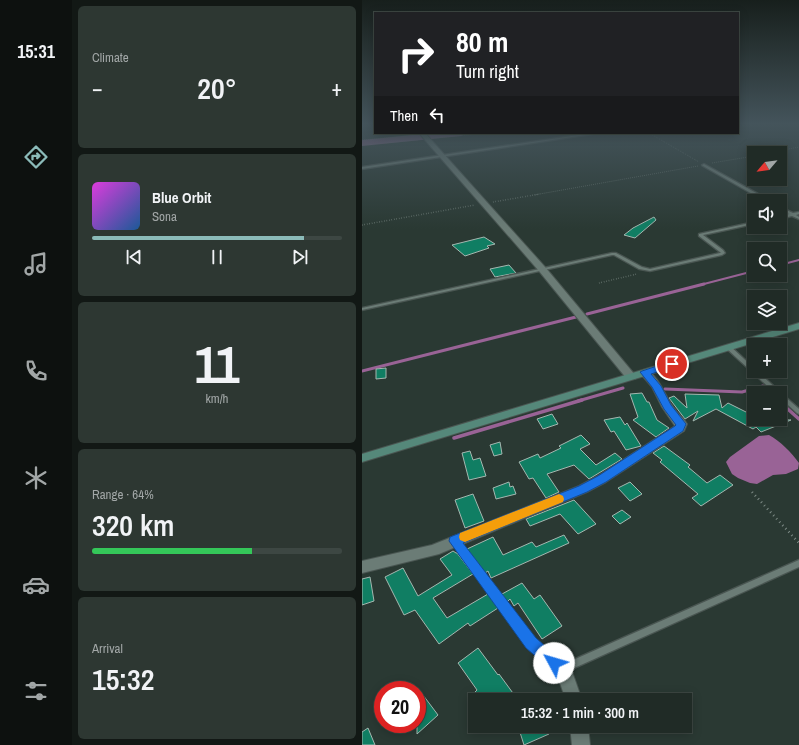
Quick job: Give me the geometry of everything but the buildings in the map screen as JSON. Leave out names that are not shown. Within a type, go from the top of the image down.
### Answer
[{"type":"street","points":[[445,159],[542,269],[632,377]]},
{"type":"street","points":[[362,458],[799,326]]},
{"type":"street","points":[[362,567],[434,550],[583,489],[602,479],[680,428],[681,424],[667,407],[656,386],[645,372]]},
{"type":"street","points":[[563,669],[572,693]]},
{"type":"street","points":[[580,733],[581,745]]},
{"type":"lane","points":[[362,168],[424,159]]},
{"type":"lane","points":[[704,164],[756,194]]},
{"type":"lane","points":[[787,212],[799,218]]},
{"type":"lane","points":[[787,216],[799,213]]},
{"type":"lane","points":[[362,309],[612,254],[647,270],[721,254],[723,253],[722,251],[700,235],[747,225]]},
{"type":"lane","points":[[728,347],[770,386]]},
{"type":"lane","points":[[787,401],[799,412]]},
{"type":"lane","points":[[455,541],[531,643],[545,656],[563,669],[799,563]]},
{"type":"path","points":[[695,159],[704,164]]},
{"type":"path","points":[[362,225],[737,159]]},
{"type":"path","points":[[598,283],[645,272],[647,270]]},
{"type":"path","points":[[752,492],[799,543]]},
{"type":"shaded area","points":[[769,435],[793,455],[799,463],[798,469],[786,474],[773,475],[757,484],[750,483],[732,474],[726,462],[730,457],[759,436]]},
{"type":"waterway","points":[[787,263],[799,260]]},
{"type":"waterway","points":[[700,285],[747,273]]},
{"type":"waterway","points":[[587,314],[704,284]]},
{"type":"waterway","points":[[362,371],[576,317]]},
{"type":"waterway","points":[[578,401],[623,388]]},
{"type":"waterway","points":[[665,389],[742,392],[747,391]]},
{"type":"waterway","points":[[454,438],[582,400]]},
{"type":"waterway","points":[[787,408],[799,419]]},
{"type":"slow traffic","points":[[465,537],[559,499]]},
{"type":"route","points":[[554,663],[531,643],[455,541],[583,489],[638,457],[680,428],[681,424],[667,407],[656,386],[645,372],[672,364]]}]
